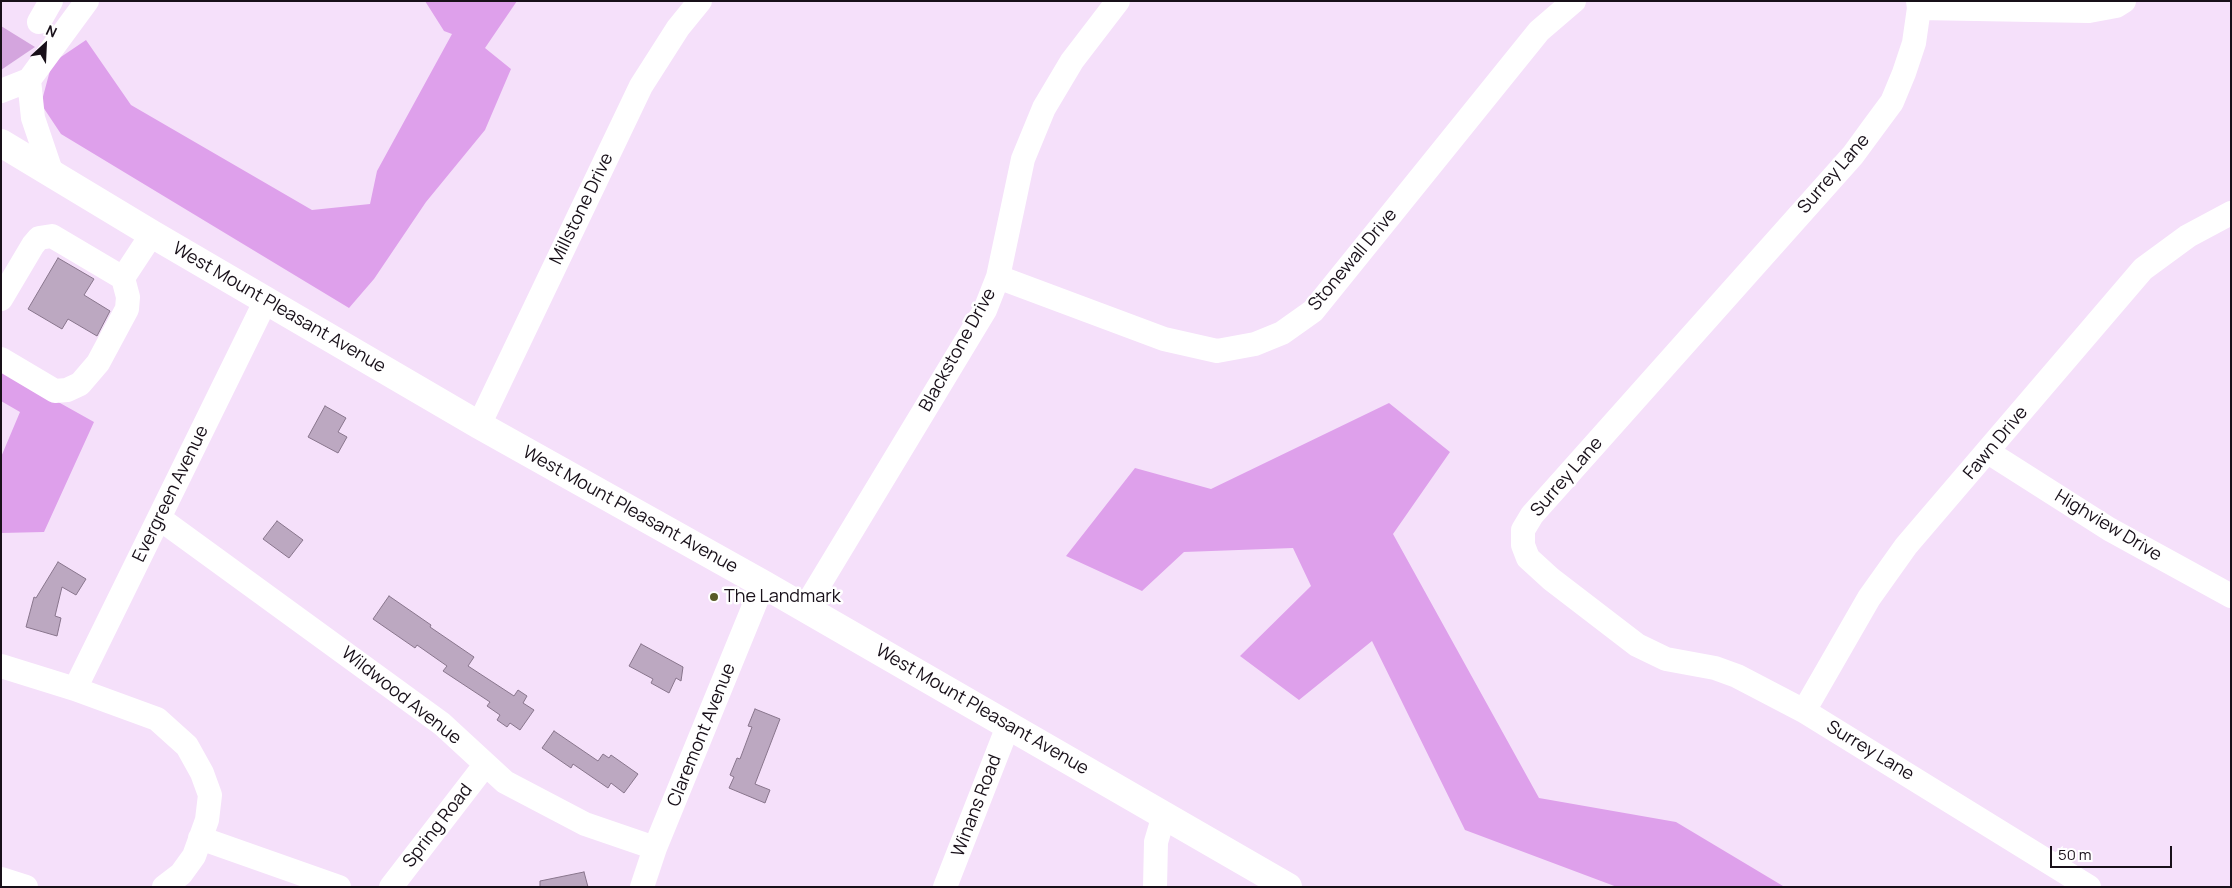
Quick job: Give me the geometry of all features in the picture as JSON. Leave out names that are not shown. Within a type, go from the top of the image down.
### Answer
[{"type":"main road","name":"West Mount Pleasant Avenue","points":[[1,143],[152,234],[479,425],[763,584],[1164,815],[1273,883]]},
{"type":"street","points":[[39,22],[51,1]]},
{"type":"street","points":[[1,91],[29,80],[87,1]]},
{"type":"street","name":"Millstone Drive","points":[[479,425],[641,86],[678,28],[700,1]]},
{"type":"street","name":"Blackstone Drive","points":[[805,608],[985,310],[998,277],[1023,159],[1044,108],[1072,60],[1118,1]]},
{"type":"street","name":"Stonewall Drive","points":[[998,277],[1164,339],[1218,351],[1255,344],[1282,333],[1313,311],[1539,31],[1574,1]]},
{"type":"street","points":[[1919,5],[2088,12],[2116,6],[2124,1]]},
{"type":"street","name":"Surrey Lane","points":[[1919,5],[1914,44],[1892,102],[1853,155],[1532,515],[1524,530],[1523,545],[1528,558],[1551,580],[1637,645],[1666,659],[1715,668],[1737,676],[1804,712],[2089,887]]},
{"type":"street","points":[[29,80],[33,118],[52,174]]},
{"type":"street","name":"Fawn Drive","points":[[1804,712],[1869,598],[1906,546],[2143,269],[2188,236],[2231,213]]},
{"type":"street","points":[[1,359],[55,391],[67,390],[80,384],[98,363],[127,309],[128,297],[124,278],[152,234]]},
{"type":"street","points":[[1,299],[33,244],[39,238],[46,236],[58,239],[124,278]]},
{"type":"street","name":"Evergreen Avenue","points":[[76,689],[266,300]]},
{"type":"street","name":"Highview Drive","points":[[1988,452],[2109,529],[2231,596]]},
{"type":"street","name":"Wildwood Avenue","points":[[159,518],[442,724],[505,782],[585,824],[656,848]]},
{"type":"street","name":"Claremont Avenue","points":[[642,887],[763,584]]},
{"type":"street","points":[[1,666],[76,689],[157,718],[187,746],[202,773],[210,795],[207,820],[194,856],[181,874],[164,887]]},
{"type":"street","name":"Winans Road","points":[[945,887],[1008,726]]},
{"type":"street","name":"Spring Road","points":[[391,887],[485,765]]},
{"type":"street","points":[[1155,887],[1156,842],[1164,815]]},
{"type":"street","points":[[200,838],[339,887]]},
{"type":"street","points":[[1,878],[26,887]]},
{"type":"shaded area","points":[[425,1],[517,1],[485,48],[511,69],[485,130],[426,202],[374,279],[349,308],[61,134],[41,104],[52,63],[86,40],[131,105],[312,210],[370,204],[377,171],[452,34],[444,31]]},
{"type":"shaded area","points":[[1,26],[35,47],[1,70]]},
{"type":"shaded area","points":[[1,370],[94,422],[44,532],[1,533],[1,457],[20,412],[1,401]]},
{"type":"shaded area","points":[[1389,403],[1450,452],[1393,534],[1539,798],[1676,822],[1783,886],[1789,887],[1617,887],[1465,830],[1372,641],[1299,700],[1240,656],[1311,586],[1293,548],[1184,552],[1142,591],[1066,556],[1135,468],[1211,489]]},
{"type":"building","points":[[58,258],[94,279],[84,295],[110,311],[97,336],[68,319],[62,329],[28,309]]},
{"type":"building","points":[[325,406],[346,418],[338,432],[347,437],[338,453],[308,437]]},
{"type":"building","points":[[277,521],[303,540],[289,558],[263,539]]},
{"type":"building","points":[[58,562],[86,579],[76,595],[62,587],[55,616],[61,618],[57,636],[26,627],[34,597],[36,598]]},
{"type":"building","points":[[389,596],[474,657],[468,666],[514,696],[518,690],[527,696],[523,703],[534,710],[520,730],[510,723],[507,727],[497,720],[500,715],[487,706],[490,702],[443,671],[447,666],[417,645],[415,648],[373,619]]},
{"type":"building","points":[[641,644],[683,667],[681,681],[676,678],[669,693],[651,683],[653,679],[629,666]]},
{"type":"building","points":[[755,709],[780,719],[755,784],[770,790],[765,803],[729,788],[734,777],[730,775],[737,758],[740,759],[752,727],[748,726]]},
{"type":"building","points":[[554,731],[598,761],[603,754],[609,758],[611,755],[638,774],[624,793],[611,783],[608,788],[573,764],[571,768],[542,748]]},
{"type":"building","points":[[584,872],[588,887],[540,887],[540,881]]},
{"type":"place","name":"The Landmark","points":[[714,597]]}]
